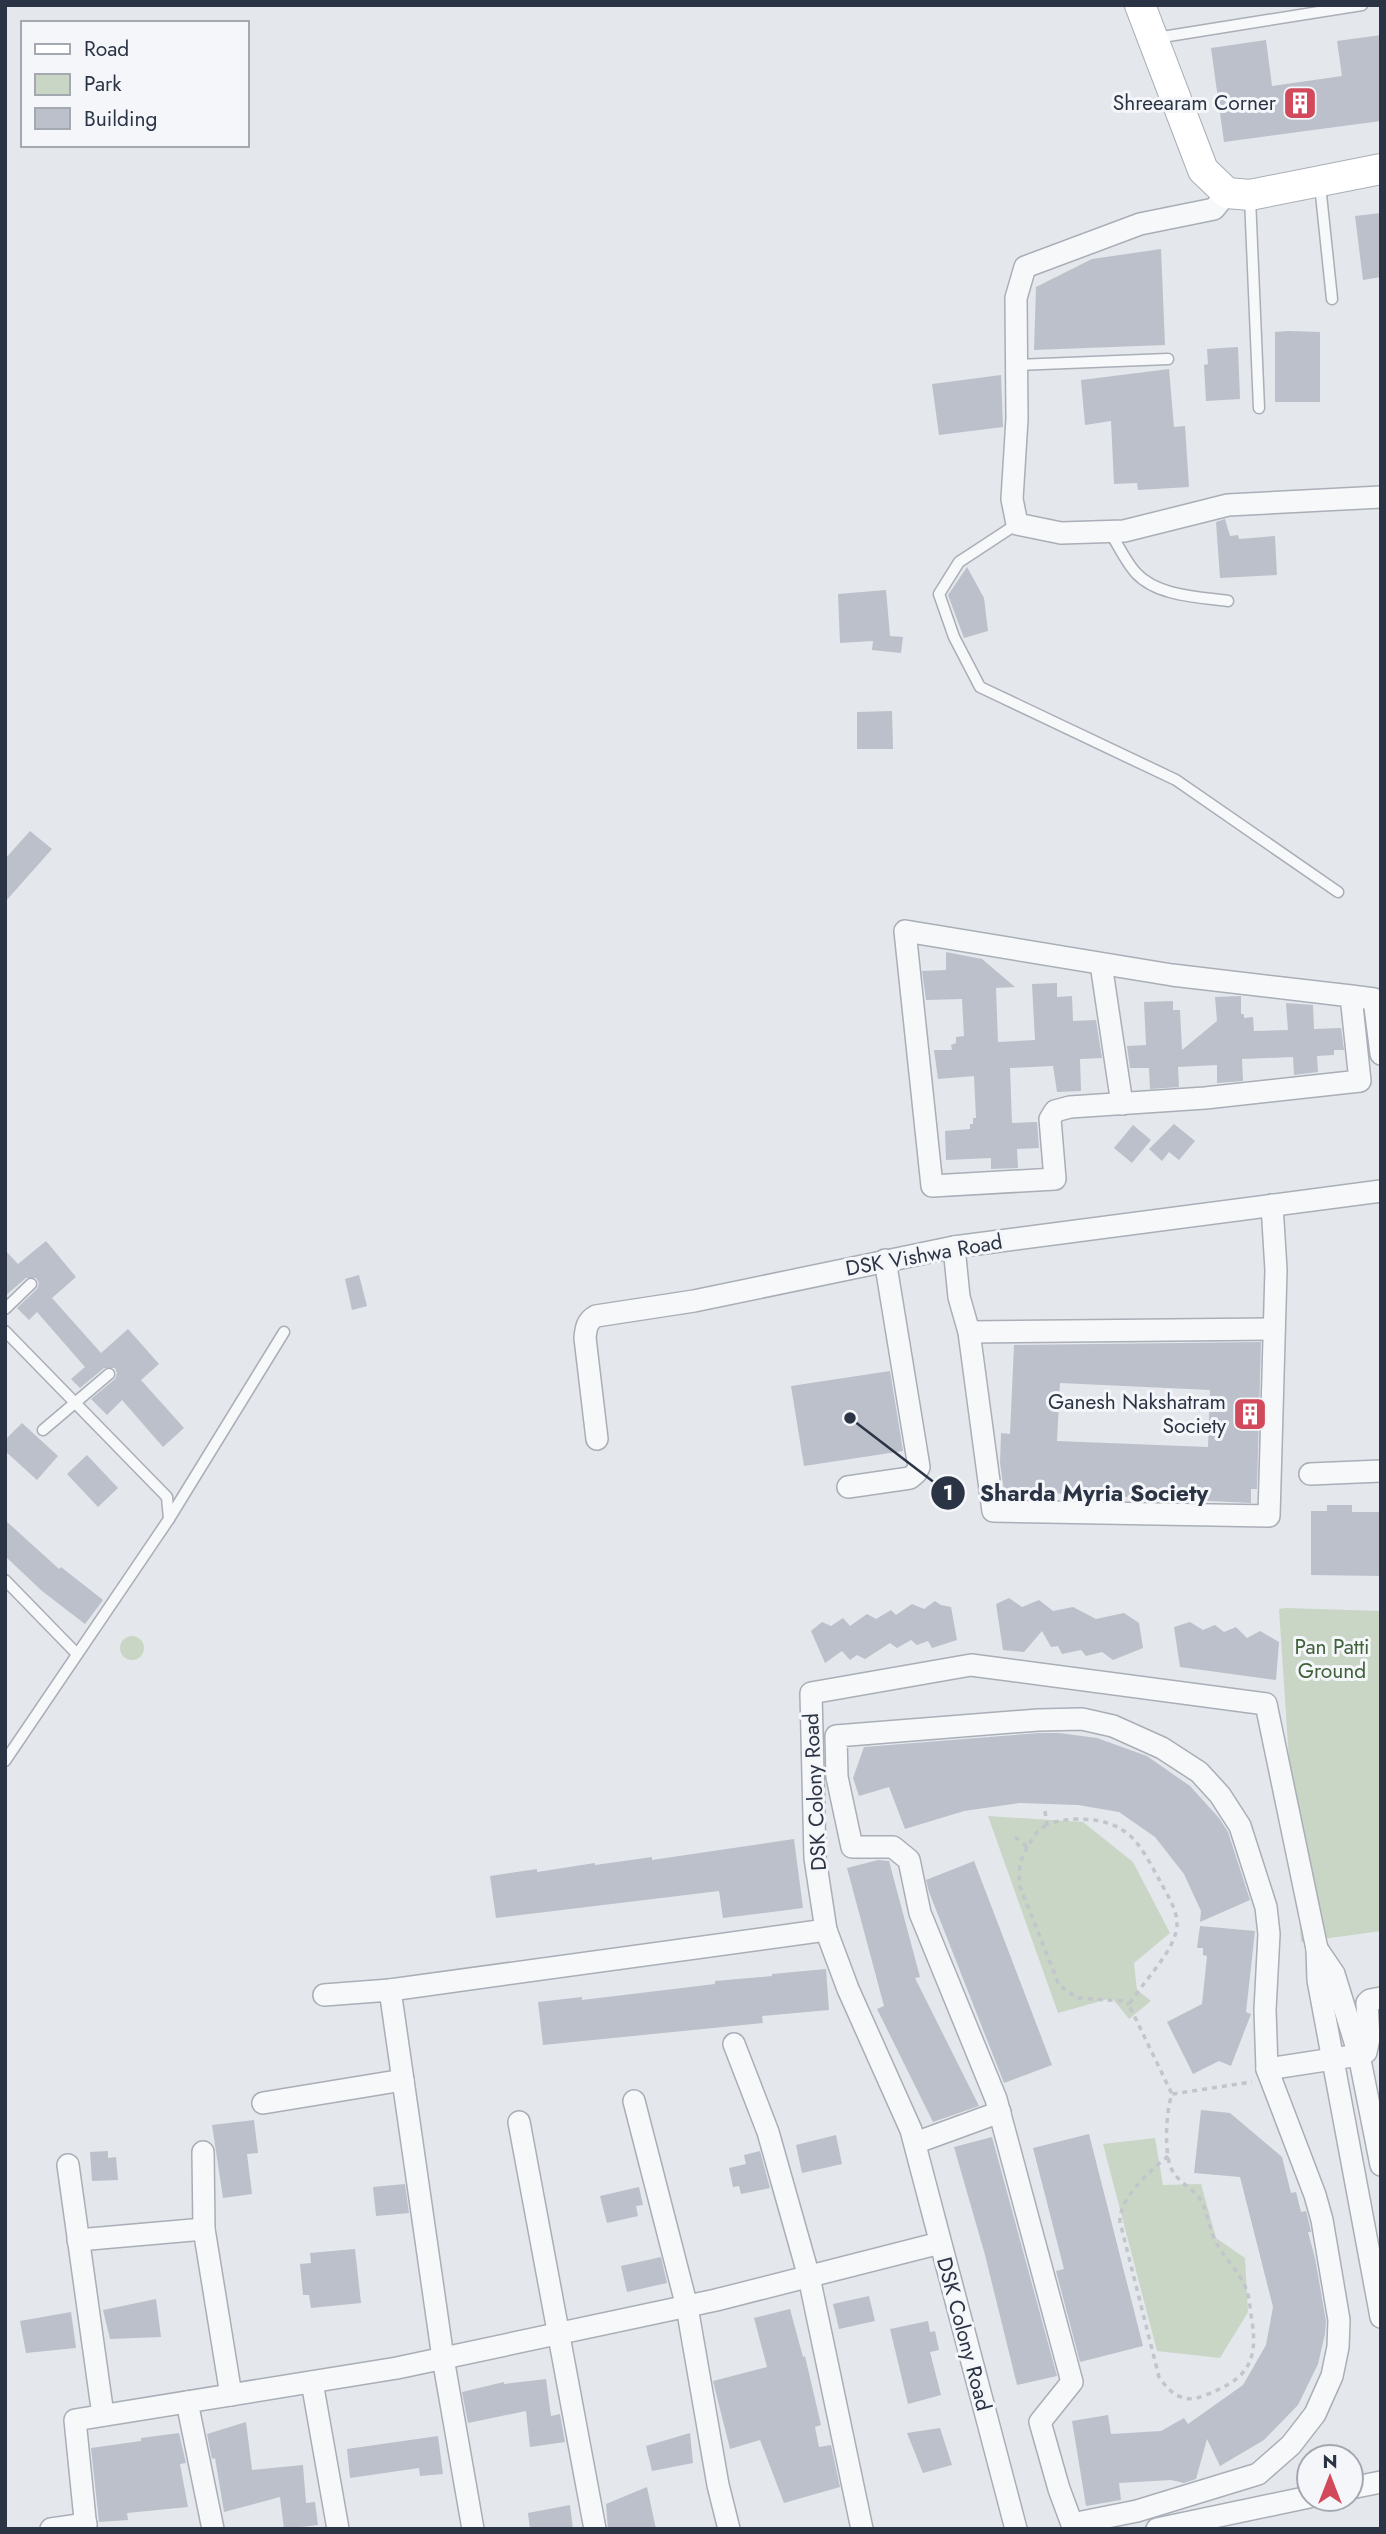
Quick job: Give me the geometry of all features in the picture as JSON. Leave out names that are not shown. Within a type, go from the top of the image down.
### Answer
[{"type":"street","points":[[1140,5],[1203,170],[1238,194]]},
{"type":"street","points":[[1381,169],[1320,182],[1238,194],[1214,209],[1140,224],[1025,267],[1016,298],[1017,419],[1012,499],[1017,524],[1061,533],[1124,531],[1228,505],[1381,497]]},
{"type":"street","points":[[1351,996],[1360,1081],[1055,1111],[1050,1119],[1055,1179],[932,1186],[905,931],[1172,975],[1351,996],[1374,999],[1381,1054]]},
{"type":"street","points":[[1101,964],[1122,1104]]},
{"type":"street","name":"DSK Vishwa Road","points":[[597,1439],[585,1338],[587,1325],[596,1316],[694,1301],[954,1247],[1381,1191]]},
{"type":"street","points":[[954,1247],[959,1297],[969,1332],[993,1511],[1269,1516],[1276,1270],[1272,1205]]},
{"type":"street","points":[[848,1487],[910,1478],[919,1467],[885,1261]]},
{"type":"street","points":[[969,1332],[1274,1329]]},
{"type":"street","points":[[1310,1475],[1381,1471]]},
{"type":"street","name":"DSK Colony Road","points":[[1016,2529],[911,2130],[848,1989],[826,1930],[815,1858],[811,1693],[971,1665],[1266,1704],[1317,1950],[1318,1980],[1334,2059],[1371,2208],[1381,2317]]},
{"type":"street","points":[[1082,1719],[1113,1726],[1162,1748],[1199,1772],[1220,1795],[1240,1826],[1266,1907],[1269,1934],[1265,2010],[1269,2074],[1315,2195],[1322,2220],[1339,2320],[1338,2347],[1332,2376],[1315,2414],[1291,2445],[1258,2474],[1138,2511],[1072,2524],[1040,2422],[1072,2382],[1000,2112],[920,1913],[909,1860],[893,1847],[852,1847],[837,1777],[836,1736],[1082,1719]]},
{"type":"street","points":[[324,1995],[390,1990],[826,1930]]},
{"type":"street","name":"DSK Colony Road","points":[[1317,1950],[1334,1974],[1359,2055],[1381,2165]]},
{"type":"street","points":[[390,1990],[443,2358],[473,2529]]},
{"type":"street","points":[[1269,2074],[1359,2055],[1368,2048],[1367,2003],[1381,1998]]},
{"type":"street","points":[[734,2044],[768,2132],[809,2277],[862,2529]]},
{"type":"street","points":[[263,2103],[403,2080]]},
{"type":"street","points":[[634,2101],[687,2307],[718,2485],[729,2529]]},
{"type":"street","points":[[915,2143],[1000,2112]]},
{"type":"street","points":[[519,2122],[595,2529]]},
{"type":"street","points":[[203,2152],[204,2229],[231,2395]]},
{"type":"street","points":[[68,2165],[103,2415]]},
{"type":"street","points":[[78,2240],[204,2229]]},
{"type":"street","points":[[51,2529],[86,2526],[75,2420],[443,2358],[687,2307],[940,2243]]},
{"type":"street","points":[[312,2382],[338,2529]]},
{"type":"street","points":[[187,2402],[213,2529]]},
{"type":"street","points":[[1157,2529],[1295,2500]]},
{"type":"lane","points":[[1153,38],[1362,5]]},
{"type":"lane","points":[[1320,182],[1332,299]]},
{"type":"lane","points":[[1238,194],[1259,408]]},
{"type":"lane","points":[[1016,365],[1168,359]]},
{"type":"lane","points":[[1017,524],[959,562],[939,594],[954,637],[980,687],[1176,780],[1338,892]]},
{"type":"lane","points":[[1110,531],[1136,572],[1152,586],[1228,601]]},
{"type":"lane","points":[[5,1309],[31,1284]]},
{"type":"lane","points":[[5,1331],[167,1497],[169,1518]]},
{"type":"lane","points":[[5,1761],[169,1518],[284,1332]]},
{"type":"lane","points":[[43,1430],[108,1374]]},
{"type":"lane","points":[[5,1580],[77,1654]]},
{"type":"path","points":[[1045,1811],[1047,1824]]},
{"type":"path","points":[[1129,2005],[1174,1935],[1177,1923],[1167,1895],[1152,1867],[1132,1837],[1124,1830],[1086,1819],[1059,1820],[1047,1824],[1037,1832],[1027,1847],[1020,1863],[1019,1884],[1059,1985],[1077,1998],[1124,2001],[1129,2005],[1172,2094],[1169,2103],[1170,2167],[1178,2179],[1200,2199],[1210,2230],[1246,2288],[1255,2339],[1252,2356],[1231,2386],[1197,2399],[1182,2398],[1169,2391],[1159,2377],[1120,2222],[1122,2210],[1141,2181],[1168,2156]]},
{"type":"path","points":[[1015,1837],[1027,1847]]},
{"type":"path","points":[[1172,2094],[1269,2074]]},
{"type":"green space","name":"Pan Patti Ground","points":[[1279,1609],[1381,1611],[1381,1931],[1301,1942]]},
{"type":"green space","points":[[132,1636],[140,1640],[144,1648],[140,1656],[132,1660],[124,1656],[120,1648],[124,1640]]},
{"type":"green space","points":[[988,1816],[1083,1822],[1133,1862],[1170,1933],[1134,1963],[1137,1990],[1151,2001],[1129,2019],[1112,1998],[1058,2013]]},
{"type":"green space","points":[[1155,2138],[1163,2185],[1201,2184],[1216,2238],[1245,2258],[1248,2312],[1220,2358],[1157,2351],[1103,2144]]},
{"type":"building","name":"Shreearam Corner","points":[[1381,35],[1381,121],[1224,142],[1211,48],[1266,40],[1272,86],[1342,76],[1337,41]]},
{"type":"building","points":[[1381,213],[1381,277],[1363,280],[1355,216]]},
{"type":"building","points":[[1161,249],[1165,345],[1034,350],[1036,287],[1092,259]]},
{"type":"building","points":[[1275,332],[1320,332],[1320,402],[1275,402]]},
{"type":"building","points":[[1238,347],[1240,399],[1206,401],[1204,365],[1208,364],[1207,349]]},
{"type":"building","points":[[1169,369],[1174,427],[1185,426],[1189,487],[1138,490],[1137,483],[1114,484],[1111,421],[1085,425],[1081,380]]},
{"type":"building","points":[[1001,375],[1003,427],[939,435],[932,384]]},
{"type":"building","points":[[1225,519],[1230,536],[1238,535],[1239,539],[1275,536],[1277,575],[1220,578],[1216,522]]},
{"type":"building","points":[[967,567],[984,598],[988,631],[964,638],[948,595]]},
{"type":"building","points":[[886,590],[890,636],[903,637],[901,653],[872,650],[873,641],[840,643],[838,594]]},
{"type":"building","points":[[892,711],[893,749],[857,749],[857,712]]},
{"type":"building","points":[[30,831],[52,849],[5,902],[5,859]]},
{"type":"building","points":[[946,952],[982,959],[1015,987],[996,988],[998,1042],[1035,1040],[1032,984],[1057,983],[1057,997],[1072,996],[1073,1021],[1096,1020],[1102,1058],[1080,1059],[1081,1091],[1057,1092],[1053,1066],[1010,1068],[1012,1123],[1037,1122],[1039,1148],[1017,1149],[1018,1168],[991,1169],[991,1158],[946,1160],[945,1131],[970,1129],[973,1118],[976,1118],[974,1076],[938,1079],[934,1050],[952,1050],[951,1045],[956,1043],[956,1037],[964,1036],[962,999],[926,1000],[922,971],[946,970]]},
{"type":"building","points":[[1241,996],[1241,1014],[1244,1014],[1244,1018],[1253,1017],[1254,1031],[1288,1030],[1286,1003],[1313,1005],[1314,1029],[1341,1028],[1344,1050],[1334,1050],[1334,1055],[1317,1056],[1318,1072],[1294,1075],[1293,1057],[1242,1059],[1243,1081],[1217,1083],[1217,1065],[1178,1067],[1179,1087],[1150,1089],[1149,1068],[1130,1068],[1127,1046],[1146,1045],[1144,1002],[1173,1001],[1173,1010],[1180,1010],[1182,1050],[1217,1021],[1215,997]]},
{"type":"building","points":[[1174,1124],[1195,1141],[1179,1160],[1169,1152],[1162,1161],[1149,1149]]},
{"type":"building","points":[[1133,1125],[1151,1140],[1132,1163],[1114,1148]]},
{"type":"building","points":[[46,1241],[76,1277],[52,1298],[101,1353],[128,1329],[159,1364],[141,1380],[184,1428],[163,1447],[122,1400],[107,1415],[91,1399],[115,1379],[115,1368],[104,1368],[80,1388],[71,1379],[85,1367],[37,1312],[29,1320],[17,1308],[37,1289],[39,1283],[36,1278],[26,1278],[5,1296],[5,1250],[18,1264]]},
{"type":"building","points":[[359,1275],[367,1306],[352,1310],[345,1279]]},
{"type":"building","name":"Ganesh Nakshatram Society","points":[[1261,1342],[1257,1489],[1251,1489],[1251,1503],[1004,1491],[1000,1463],[1001,1433],[1010,1434],[1014,1345]],"holes":[[[1060,1383],[1210,1390],[1208,1447],[1057,1441]]]},
{"type":"building","points":[[890,1371],[903,1451],[804,1466],[791,1386]]},
{"type":"building","points":[[22,1423],[58,1456],[37,1480],[5,1451],[5,1440]]},
{"type":"building","points":[[87,1455],[118,1488],[98,1507],[67,1474]]},
{"type":"building","points":[[1327,1505],[1352,1505],[1352,1512],[1381,1512],[1381,1576],[1311,1575],[1311,1511],[1327,1511]]},
{"type":"building","points":[[5,1520],[59,1569],[61,1567],[103,1600],[85,1624],[42,1591],[5,1556]]},
{"type":"building","points":[[1009,1598],[1022,1607],[1039,1600],[1053,1611],[1073,1607],[1096,1619],[1124,1613],[1139,1623],[1143,1648],[1113,1660],[1102,1652],[1086,1656],[1081,1650],[1062,1654],[1058,1646],[1051,1647],[1042,1631],[1024,1652],[1003,1650],[996,1604]]},
{"type":"building","points":[[935,1601],[951,1607],[957,1640],[932,1648],[928,1641],[917,1645],[911,1640],[897,1648],[890,1643],[865,1659],[857,1655],[850,1660],[842,1651],[825,1663],[811,1631],[822,1622],[831,1626],[843,1618],[850,1626],[867,1614],[876,1619],[891,1610],[896,1615],[912,1604],[924,1609]]},
{"type":"building","points":[[1190,1622],[1203,1630],[1215,1625],[1224,1632],[1236,1627],[1247,1638],[1260,1631],[1279,1642],[1276,1680],[1180,1667],[1174,1627]]},
{"type":"building","points":[[1039,1733],[1097,1738],[1147,1756],[1190,1786],[1228,1832],[1250,1900],[1200,1922],[1201,1911],[1184,1874],[1155,1837],[1119,1812],[1078,1805],[1020,1803],[964,1811],[905,1829],[889,1787],[859,1796],[853,1778],[864,1747]]},
{"type":"building","points":[[794,1839],[803,1908],[723,1918],[719,1891],[496,1918],[490,1876],[652,1857],[652,1860]]},
{"type":"building","points":[[878,1860],[889,1861],[920,1977],[915,1978],[979,2106],[933,2122],[877,2009],[884,2006],[847,1868]]},
{"type":"building","points":[[974,1861],[1052,2065],[1004,2083],[926,1880]]},
{"type":"building","points":[[1200,1926],[1255,1931],[1246,2012],[1251,2014],[1231,2066],[1219,2061],[1193,2074],[1167,2022],[1202,2004],[1207,1956],[1203,1955],[1203,1948],[1197,1948]]},
{"type":"building","points":[[826,1969],[829,2010],[762,2016],[763,2023],[543,2045],[538,2002],[582,1997],[582,2000]]},
{"type":"building","points":[[1201,2110],[1230,2113],[1282,2157],[1291,2193],[1296,2192],[1301,2212],[1306,2211],[1311,2232],[1308,2232],[1326,2321],[1318,2364],[1298,2405],[1264,2440],[1220,2466],[1207,2439],[1196,2479],[1184,2483],[1171,2480],[1119,2483],[1121,2500],[1086,2506],[1072,2421],[1108,2415],[1111,2434],[1161,2431],[1184,2418],[1188,2424],[1243,2385],[1266,2345],[1273,2307],[1240,2177],[1194,2173]]},
{"type":"building","points":[[254,2120],[258,2153],[247,2154],[252,2194],[223,2198],[212,2125]]},
{"type":"building","points":[[1089,2134],[1143,2346],[1080,2362],[1056,2271],[1064,2269],[1033,2148]]},
{"type":"building","points":[[836,2135],[842,2164],[802,2173],[796,2145]]},
{"type":"building","points":[[992,2137],[1057,2376],[1017,2385],[985,2255],[954,2147]]},
{"type":"building","points":[[108,2151],[108,2158],[116,2157],[118,2180],[92,2181],[90,2152]]},
{"type":"building","points":[[760,2151],[770,2188],[741,2194],[739,2186],[733,2187],[729,2168],[746,2164],[744,2155]]},
{"type":"building","points":[[405,2184],[409,2213],[376,2216],[373,2187]]},
{"type":"building","points":[[639,2187],[643,2205],[636,2206],[638,2216],[607,2223],[600,2196]]},
{"type":"building","points":[[355,2249],[361,2303],[311,2308],[309,2295],[303,2295],[300,2264],[311,2263],[310,2253]]},
{"type":"building","points":[[661,2257],[667,2283],[627,2292],[621,2266]]},
{"type":"building","points":[[869,2296],[875,2321],[839,2329],[833,2304]]},
{"type":"building","points":[[156,2299],[161,2337],[110,2339],[103,2310]]},
{"type":"building","points":[[790,2309],[803,2357],[805,2356],[821,2425],[815,2427],[819,2447],[831,2445],[840,2487],[784,2503],[760,2440],[730,2449],[713,2381],[767,2367],[754,2318]]},
{"type":"building","points":[[71,2312],[76,2348],[26,2353],[20,2321]]},
{"type":"building","points":[[928,2321],[930,2332],[935,2331],[939,2350],[930,2352],[941,2395],[908,2404],[890,2329]]},
{"type":"building","points":[[546,2379],[551,2416],[560,2414],[565,2442],[530,2447],[526,2411],[468,2423],[462,2392],[504,2382]]},
{"type":"building","points":[[246,2422],[252,2470],[303,2465],[306,2503],[315,2502],[318,2525],[284,2529],[280,2497],[224,2512],[215,2458],[212,2459],[207,2434]]},
{"type":"building","points":[[940,2428],[952,2465],[923,2473],[907,2433]]},
{"type":"building","points":[[179,2433],[186,2463],[180,2464],[188,2507],[127,2513],[128,2520],[99,2522],[91,2448]]},
{"type":"building","points":[[690,2433],[693,2463],[652,2471],[646,2446]]},
{"type":"building","points":[[438,2436],[443,2474],[420,2476],[419,2468],[350,2478],[347,2449]]},
{"type":"building","points":[[647,2487],[656,2529],[608,2529],[606,2504]]},
{"type":"building","points":[[570,2505],[573,2529],[530,2529],[528,2513]]},
{"type":"place","name":"Shreearam Corner","points":[[1300,103]]},
{"type":"place","name":"Ganesh Nakshatram Society","points":[[1250,1414]]},
{"type":"place","name":"Sharda Myria Society","points":[[850,1418]]}]
